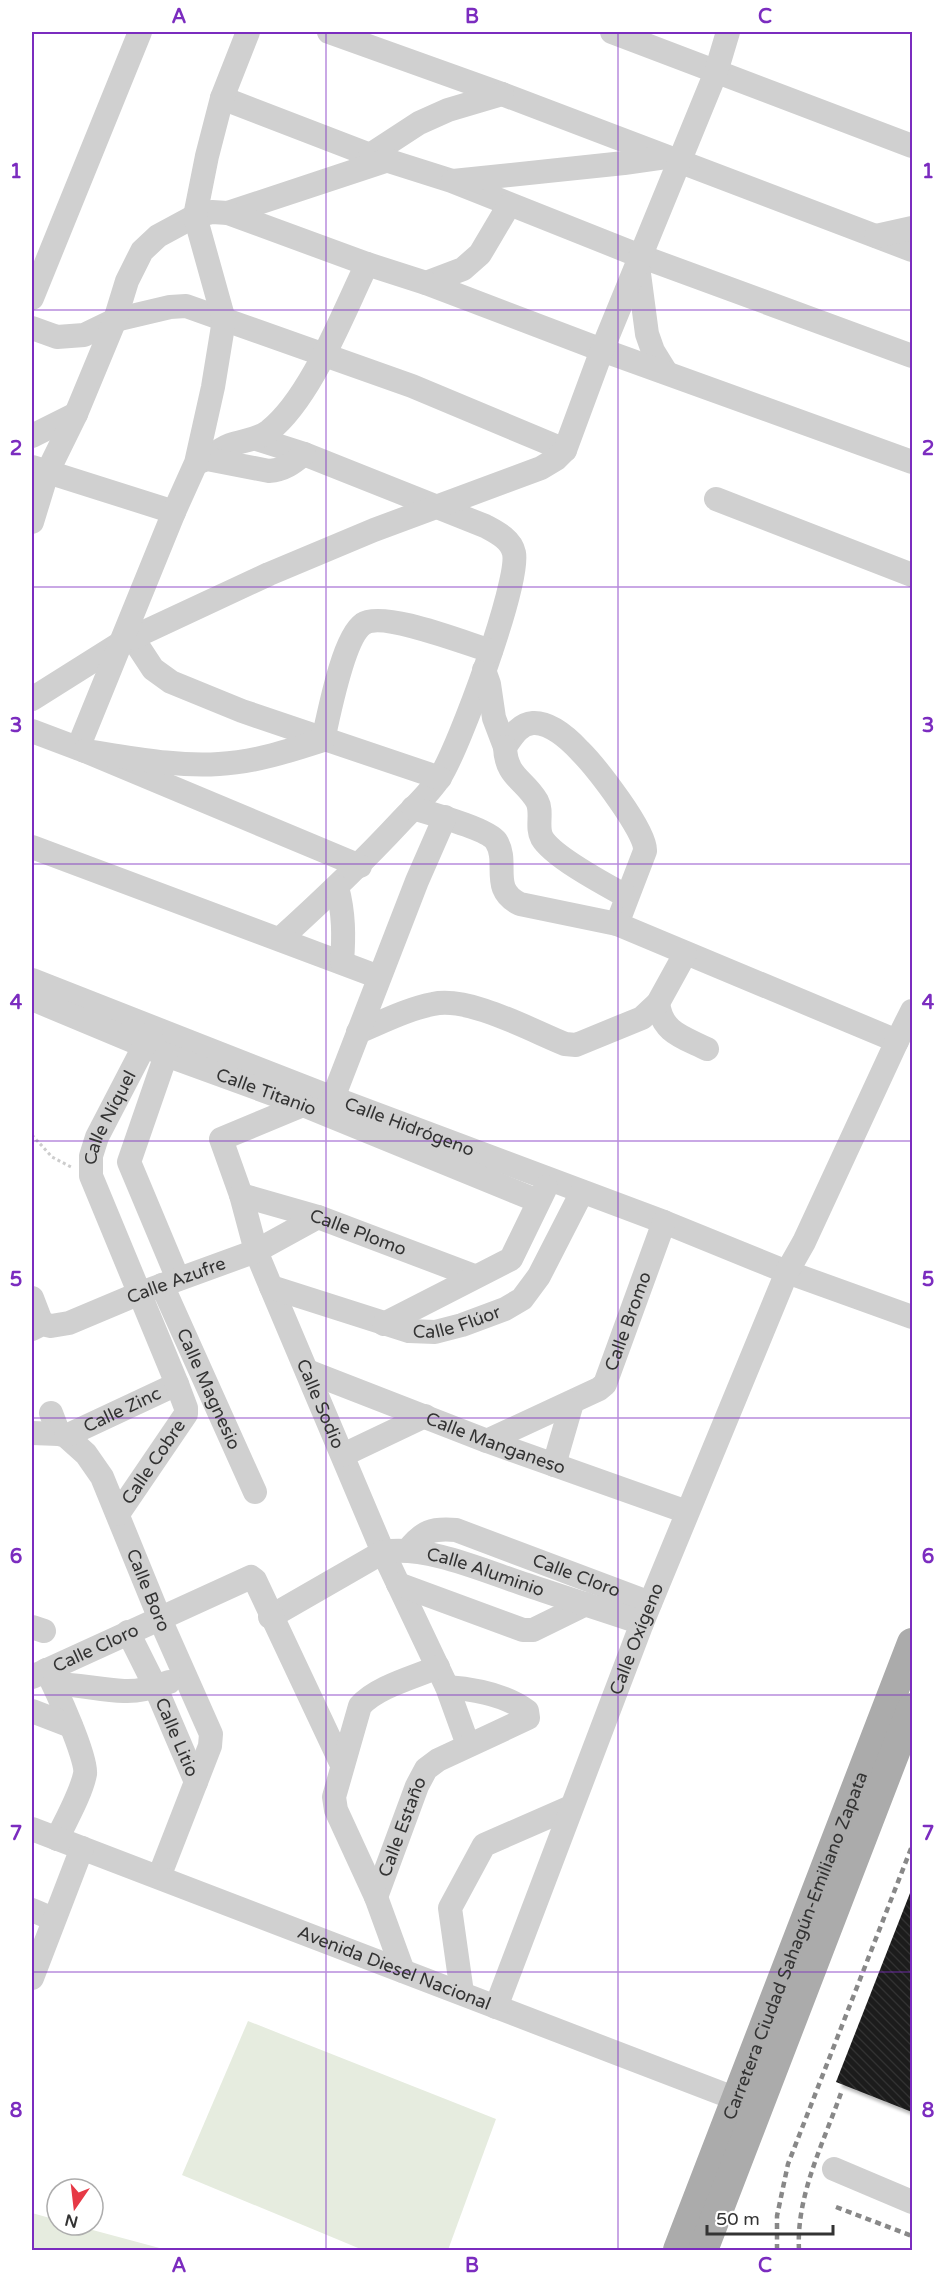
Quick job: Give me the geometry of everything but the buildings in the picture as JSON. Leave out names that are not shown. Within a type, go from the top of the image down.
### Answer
[{"type":"main road","name":"Carretera Ciudad Sahagún-Emiliano Zapata","points":[[703,2250],[747,2103],[912,1643]]},
{"type":"main road","name":"Carretera Ciudad Sahagún-Emiliano Zapata","points":[[678,2250],[747,2103],[912,1708]]},
{"type":"street","points":[[32,298],[140,32]]},
{"type":"street","points":[[81,749],[126,640],[174,512],[201,461],[224,320],[195,216],[222,98],[248,32]]},
{"type":"street","points":[[329,32],[502,94],[912,250]]},
{"type":"street","points":[[612,32],[912,146]]},
{"type":"street","points":[[32,699],[126,640],[280,569],[374,530],[540,468],[566,450],[602,350],[639,260],[674,159],[716,72],[728,32]]},
{"type":"street","points":[[228,213],[379,158],[419,123],[448,110],[502,94]]},
{"type":"street","points":[[222,98],[379,158],[452,181],[639,260],[912,356]]},
{"type":"street","points":[[452,181],[674,159]]},
{"type":"street","points":[[426,283],[463,269],[480,254],[509,205]]},
{"type":"street","points":[[32,522],[39,470],[76,414],[115,320],[127,281],[142,251],[158,236],[195,216],[212,212],[228,213],[426,283],[602,350],[912,462]]},
{"type":"street","points":[[876,236],[912,228]]},
{"type":"street","points":[[639,260],[647,334],[652,351],[666,372]]},
{"type":"street","points":[[201,461],[227,446],[257,439],[287,415],[323,355],[367,264]]},
{"type":"street","points":[[32,328],[57,336],[84,335],[115,320],[170,307],[186,306],[422,390],[566,450]]},
{"type":"street","points":[[32,436],[76,414]]},
{"type":"street","points":[[257,439],[304,454],[485,526],[503,536],[514,550],[515,566],[510,590],[488,660],[440,778],[360,866],[280,939]]},
{"type":"street","points":[[201,461],[269,471],[291,465],[304,454]]},
{"type":"street","points":[[39,470],[174,512]]},
{"type":"street","points":[[716,499],[912,575]]},
{"type":"street","points":[[323,740],[351,640],[362,624],[369,620],[382,619],[400,623],[488,660]]},
{"type":"street","points":[[126,640],[153,669],[171,682],[323,740],[440,778]]},
{"type":"street","points":[[488,660],[494,718],[506,747],[506,758],[511,772],[536,800],[539,807],[540,835],[546,843],[580,869],[626,897]]},
{"type":"street","points":[[506,747],[516,732],[524,726],[533,723],[546,726],[562,735],[581,751],[628,812],[644,839],[645,851],[617,924]]},
{"type":"street","points":[[32,731],[81,749],[360,866]]},
{"type":"street","points":[[81,749],[160,762],[219,764],[275,756],[323,740]]},
{"type":"street","points":[[413,808],[445,817],[490,836],[497,842],[504,891],[509,899],[520,904],[617,924],[897,1041]]},
{"type":"street","points":[[333,1098],[417,881],[445,817]]},
{"type":"street","points":[[32,847],[379,977]]},
{"type":"street","points":[[337,887],[344,930],[342,962]]},
{"type":"street","points":[[358,1032],[434,1003],[457,1003],[565,1044],[576,1045],[642,1018],[658,1003],[685,954]]},
{"type":"street","name":"Calle Hidrógeno","points":[[32,980],[141,1038],[333,1098],[664,1222],[787,1272],[912,1317]]},
{"type":"street","points":[[32,999],[141,1038]]},
{"type":"street","points":[[658,1003],[662,1021],[668,1028],[707,1049]]},
{"type":"street","name":"Calle Oxígeno","points":[[496,2007],[646,1613],[787,1272],[804,1242],[912,1011]]},
{"type":"street","name":"Calle Titanio","points":[[141,1038],[166,1055],[303,1105],[538,1201]]},
{"type":"street","name":"Calle Níquel","points":[[141,1038],[97,1137],[91,1156],[91,1176],[186,1408]]},
{"type":"street","name":"Calle Magnesio","points":[[166,1055],[129,1162],[170,1282],[255,1492]]},
{"type":"street","name":"Calle Sodio","points":[[303,1105],[221,1139],[241,1195],[256,1251],[383,1552],[442,1677],[468,1745]]},
{"type":"street","points":[[384,1324],[511,1259],[550,1179]]},
{"type":"street","name":"Calle Flúor","points":[[271,1287],[384,1324],[410,1330],[435,1332],[462,1325],[505,1309],[522,1299],[539,1276],[582,1192]]},
{"type":"street","name":"Calle Plomo","points":[[241,1195],[318,1217],[474,1276]]},
{"type":"street","name":"Calle Azufre","points":[[37,1326],[69,1323],[138,1293],[256,1251],[318,1217]]},
{"type":"street","name":"Calle Bromo","points":[[488,1441],[572,1403],[605,1384],[611,1373],[664,1222]]},
{"type":"street","points":[[32,1298],[37,1326]]},
{"type":"street","name":"Calle Manganeso","points":[[307,1371],[488,1441],[687,1512]]},
{"type":"street","name":"Calle Zinc","points":[[32,1432],[59,1428],[177,1384]]},
{"type":"street","points":[[554,1465],[572,1403]]},
{"type":"street","name":"Calle Cobre","points":[[118,1514],[186,1414],[186,1408]]},
{"type":"street","points":[[343,1455],[425,1416]]},
{"type":"street","name":"Calle Boro","points":[[59,1428],[86,1454],[102,1477],[211,1734],[210,1746],[196,1782]]},
{"type":"street","name":"Calle Cloro","points":[[408,1550],[418,1538],[427,1532],[442,1529],[456,1530],[646,1613]]},
{"type":"street","name":"Calle Aluminio","points":[[383,1552],[408,1550],[465,1565],[586,1604],[646,1613]]},
{"type":"street","points":[[270,1617],[383,1552]]},
{"type":"street","name":"Calle Cloro","points":[[44,1677],[128,1632],[251,1577],[255,1580],[270,1617],[342,1765]]},
{"type":"street","name":"Calle Aluminio","points":[[398,1584],[523,1630],[533,1630],[586,1604]]},
{"type":"street","name":"Calle Litio","points":[[128,1632],[155,1686],[196,1782],[159,1878]]},
{"type":"street","points":[[44,1677],[73,1684],[123,1691],[155,1686],[186,1677]]},
{"type":"street","points":[[44,1677],[71,1726],[86,1773],[57,1839]]},
{"type":"street","points":[[403,1971],[376,1897],[334,1804],[356,1716],[365,1700],[377,1692],[442,1677]]},
{"type":"street","name":"Calle Estaño","points":[[376,1897],[422,1775],[430,1765],[528,1718],[527,1711],[513,1702],[442,1677]]},
{"type":"street","points":[[32,1711],[71,1726]]},
{"type":"street","points":[[462,1993],[450,1908],[484,1845],[571,1807]]},
{"type":"street","name":"Avenida Diesel Nacional","points":[[32,1829],[747,2103]]},
{"type":"street","points":[[32,1978],[42,1914],[82,1848]]},
{"type":"street","points":[[834,2169],[912,2202]]},
{"type":"path","points":[[32,1135],[52,1157],[91,1176]]},
{"type":"shaded area","points":[[248,2021],[496,2119],[448,2250],[363,2250],[182,2175]]},
{"type":"shaded area","points":[[32,2213],[45,2217],[45,2237],[105,2237],[105,2233],[167,2250],[32,2250]]},
{"type":"railway","points":[[777,2250],[777,2216],[788,2164],[912,1846]]},
{"type":"railway","points":[[799,2250],[799,2230],[806,2190],[841,2093]]},
{"type":"railway","points":[[836,2207],[912,2236]]}]
